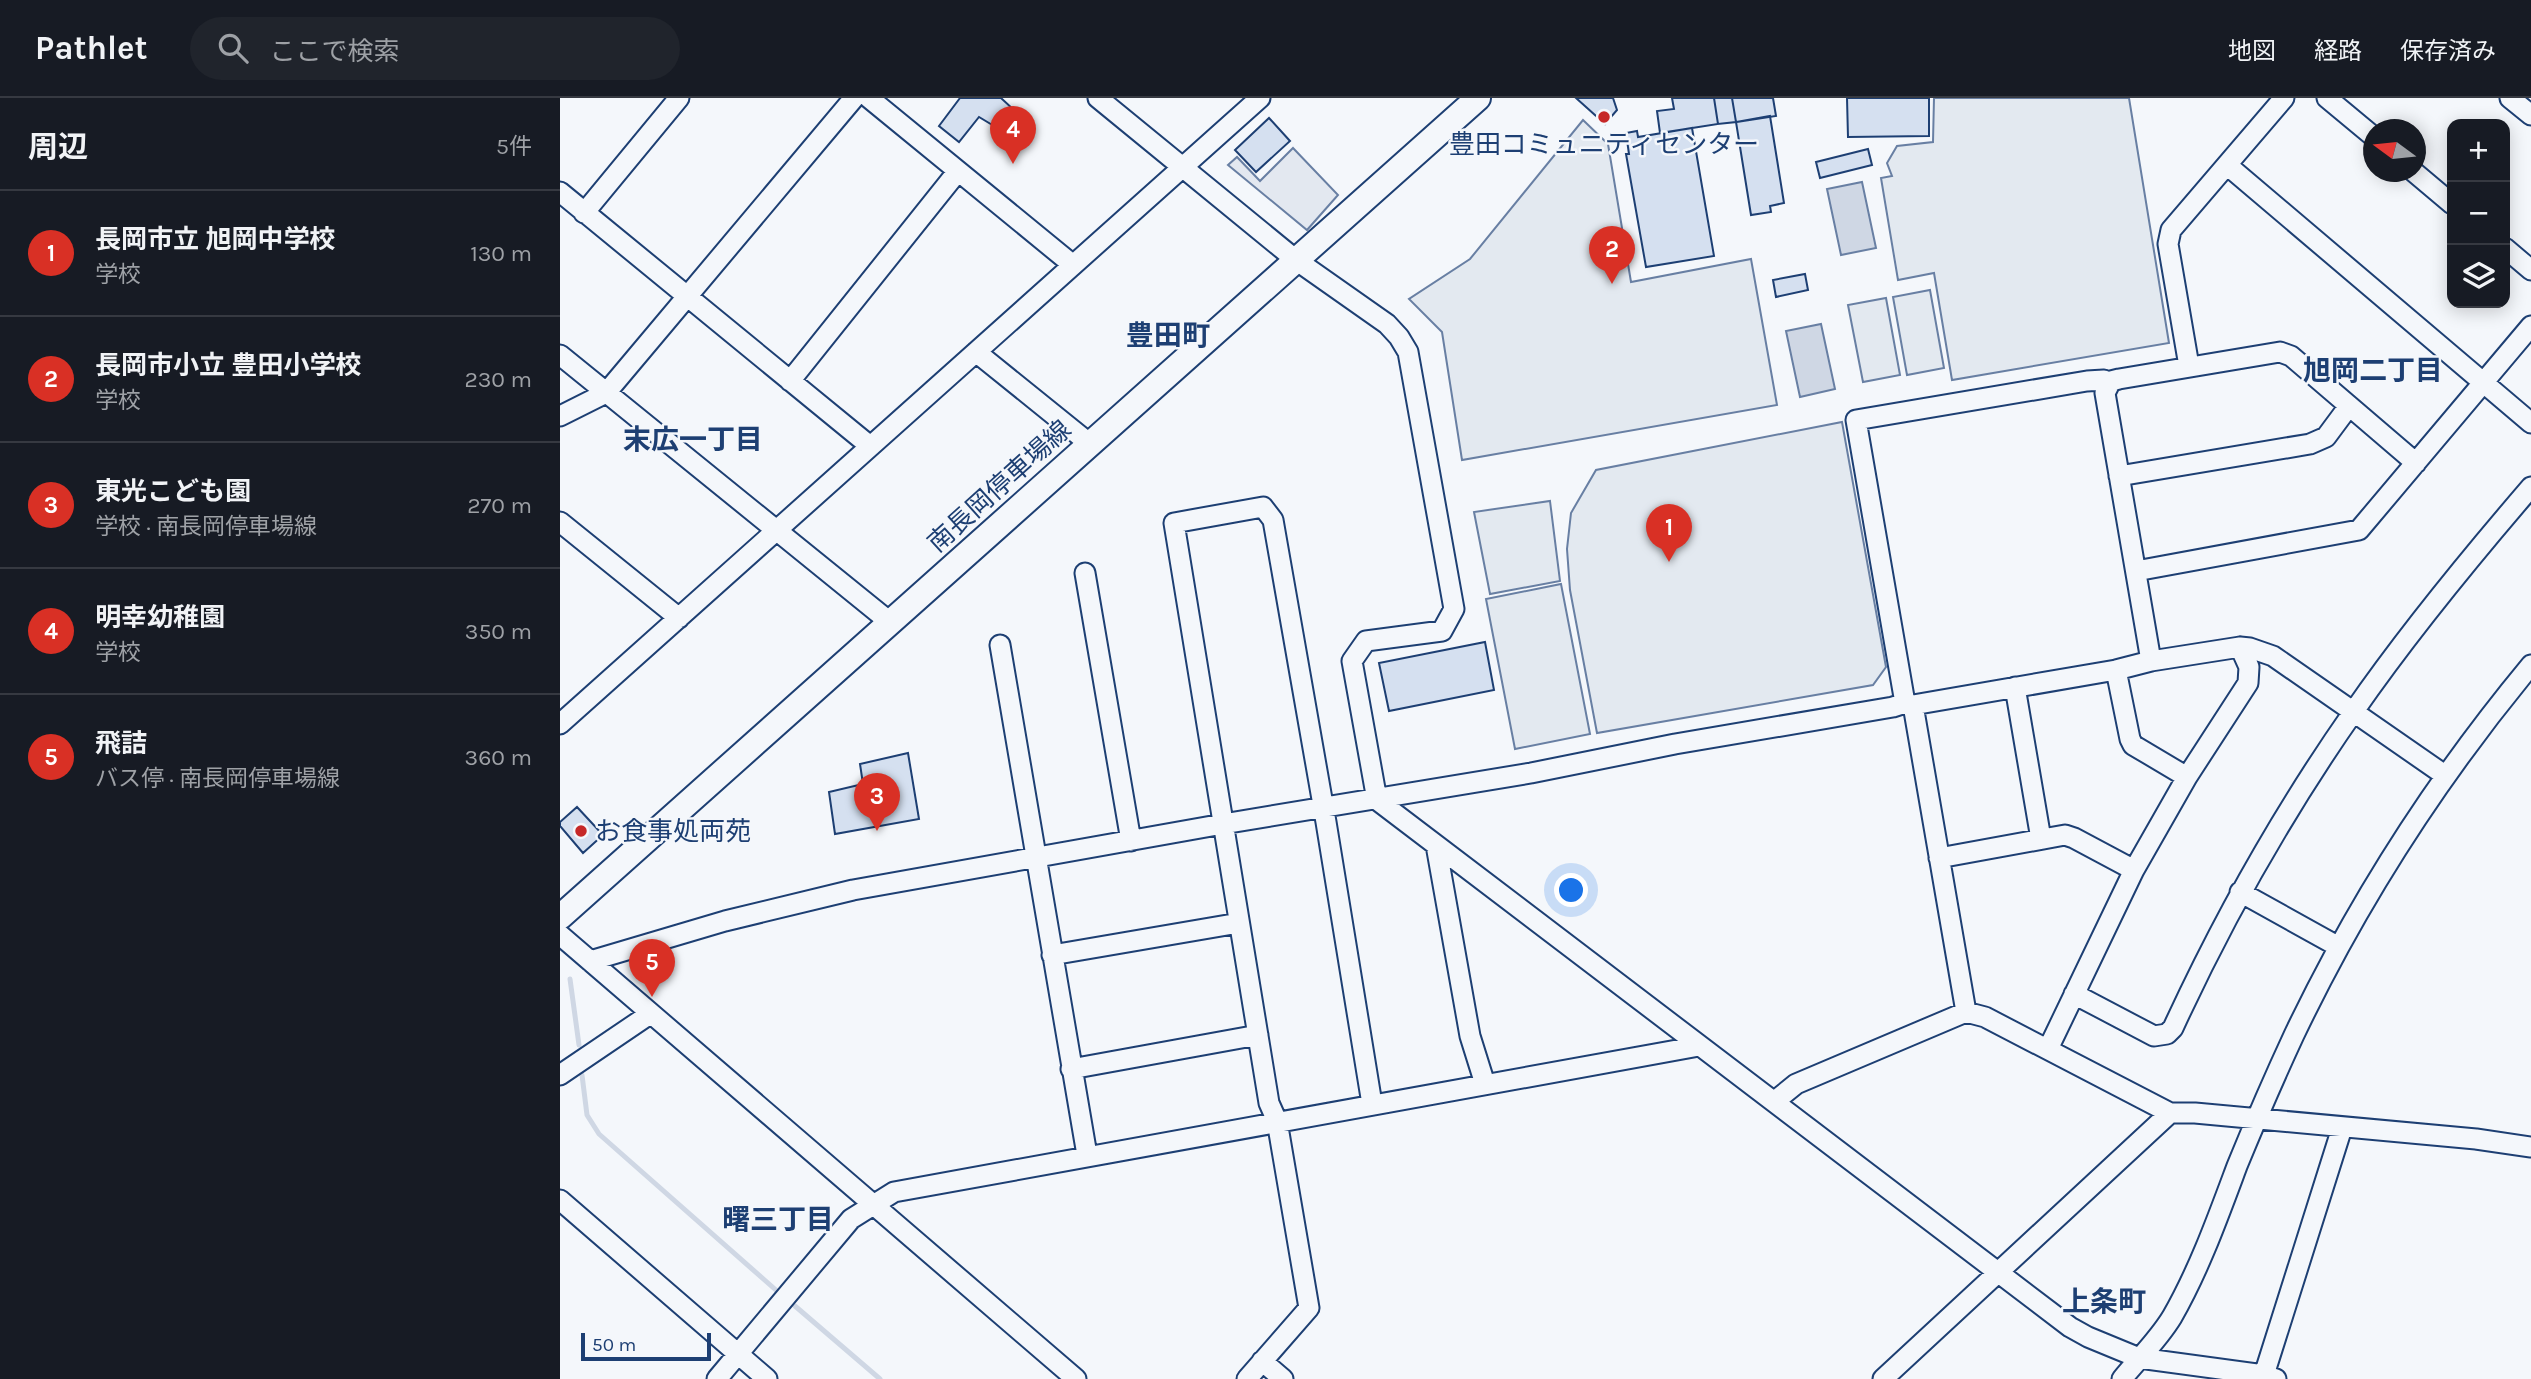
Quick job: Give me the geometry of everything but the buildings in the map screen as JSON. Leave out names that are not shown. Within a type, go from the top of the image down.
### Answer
[{"type":"main road","name":"南長岡停車場線","points":[[560,918],[1478,98]]},
{"type":"street","points":[[584,213],[678,98]]},
{"type":"street","points":[[560,416],[606,393],[854,98]]},
{"type":"street","points":[[869,98],[1073,264]]},
{"type":"street","points":[[1098,98],[1296,260],[1387,324],[1408,352],[1454,609],[1441,631],[1366,641],[1352,661],[1377,800],[2070,1327],[2139,1358],[2270,1377],[2342,1128]]},
{"type":"street","points":[[560,724],[1260,98]]},
{"type":"street","points":[[2189,366],[2168,244],[2171,230],[2284,98]]},
{"type":"street","points":[[2327,98],[2363,128]]},
{"type":"street","points":[[2510,98],[2531,116]]},
{"type":"street","points":[[2227,165],[2531,424]]},
{"type":"street","points":[[790,381],[958,171]]},
{"type":"street","points":[[2426,182],[2447,200]]},
{"type":"street","points":[[560,192],[870,446]]},
{"type":"street","points":[[2510,252],[2531,270]]},
{"type":"street","points":[[2136,571],[2359,530],[2531,326]]},
{"type":"street","points":[[975,352],[1090,444]]},
{"type":"street","points":[[2151,662],[2105,393],[2109,384],[2119,379],[2189,366],[2287,353],[2416,463]]},
{"type":"street","points":[[560,355],[891,623]]},
{"type":"street","points":[[1966,1012],[1856,420],[2087,381],[2104,380],[2109,384]]},
{"type":"street","points":[[2119,476],[2309,444],[2326,437],[2349,406]]},
{"type":"street","points":[[2074,994],[2154,1036],[2167,1034],[2173,1028],[2241,892],[2285,816],[2353,712],[2438,598],[2531,487]]},
{"type":"street","points":[[1247,1379],[1309,1308],[1278,1121],[1269,1103],[1174,523],[1263,507],[1273,520],[1372,1104]]},
{"type":"street","points":[[560,522],[679,618]]},
{"type":"street","points":[[1085,573],[1131,841]]},
{"type":"street","points":[[1000,645],[1087,1155]]},
{"type":"street","points":[[2048,1049],[2134,870],[2187,778],[2248,683],[2249,667],[2240,648]]},
{"type":"street","points":[[590,961],[694,930],[852,890],[1531,773],[1675,744],[2240,648],[2250,648],[2273,656],[2445,776]]},
{"type":"street","points":[[2122,1379],[2152,1346],[2186,1289],[2255,1120],[2339,947],[2445,776],[2531,665]]},
{"type":"street","points":[[2116,670],[2127,729],[2133,745],[2187,778]]},
{"type":"street","points":[[2015,687],[2041,839]]},
{"type":"street","points":[[1939,858],[2066,835],[2134,870]]},
{"type":"street","points":[[1436,845],[1470,1036],[1485,1084]]},
{"type":"street","points":[[2241,892],[2339,947]]},
{"type":"street","points":[[1052,955],[1239,923]]},
{"type":"street","points":[[560,935],[1076,1379]]},
{"type":"street","points":[[1775,1101],[1796,1084],[1966,1012],[1985,1017],[2170,1113],[2195,1113],[2476,1139],[2531,1147]]},
{"type":"street","points":[[560,1075],[650,1014]]},
{"type":"street","points":[[1071,1069],[1258,1035]]},
{"type":"street","points":[[717,1379],[851,1219],[894,1192],[1699,1046]]},
{"type":"street","points":[[1883,1379],[2170,1113]]},
{"type":"street","points":[[560,1200],[767,1379]]},
{"type":"street","points":[[1262,1361],[1283,1379]]},
{"type":"shaded area","points":[[1934,98],[2129,98],[2169,343],[1952,380],[1934,273],[1898,280],[1881,178],[1892,176],[1887,163],[1897,146],[1933,142]]},
{"type":"shaded area","points":[[1583,120],[1608,144],[1631,282],[1751,259],[1777,405],[1462,460],[1442,332],[1409,299],[1470,259]]},
{"type":"shaded area","points":[[1293,148],[1338,195],[1307,230],[1228,165],[1237,157],[1260,181]]},
{"type":"shaded area","points":[[1862,182],[1876,248],[1841,255],[1827,189]]},
{"type":"shaded area","points":[[1930,290],[1944,368],[1907,375],[1893,297]]},
{"type":"shaded area","points":[[1886,298],[1900,375],[1863,382],[1848,305]]},
{"type":"shaded area","points":[[1821,324],[1835,389],[1800,397],[1786,331]]},
{"type":"shaded area","points":[[1842,422],[1886,667],[1873,685],[1597,733],[1570,590],[1567,549],[1571,513],[1596,470]]},
{"type":"shaded area","points":[[1550,501],[1560,581],[1490,594],[1474,512]]},
{"type":"shaded area","points":[[1561,584],[1590,734],[1515,749],[1486,599]]},
{"type":"waterway","points":[[570,979],[579,1045]]},
{"type":"waterway","points":[[582,1075],[587,1115],[599,1134],[777,1291]]},
{"type":"waterway","points":[[795,1306],[880,1379]]},
{"type":"place","name":"豊田コミュニティセンター","points":[[1604,117]]},
{"type":"place","name":"明幸幼稚園","points":[[1013,164]]},
{"type":"place","name":"長岡市小立 豊田小学校","points":[[1612,284]]},
{"type":"place","name":"長岡市立 旭岡中学校","points":[[1669,562]]},
{"type":"place","name":"お食事処両苑","points":[[581,831]]},
{"type":"place","name":"東光こども園","points":[[877,831]]},
{"type":"place","name":"飛詰","points":[[652,997]]},
{"type":"district","name":"豊田町","points":[[1168,335]]},
{"type":"district","name":"旭岡二丁目","points":[[2373,370]]},
{"type":"district","name":"末広一丁目","points":[[693,439]]},
{"type":"district","name":"曙三丁目","points":[[778,1219]]},
{"type":"district","name":"上条町","points":[[2104,1301]]}]
